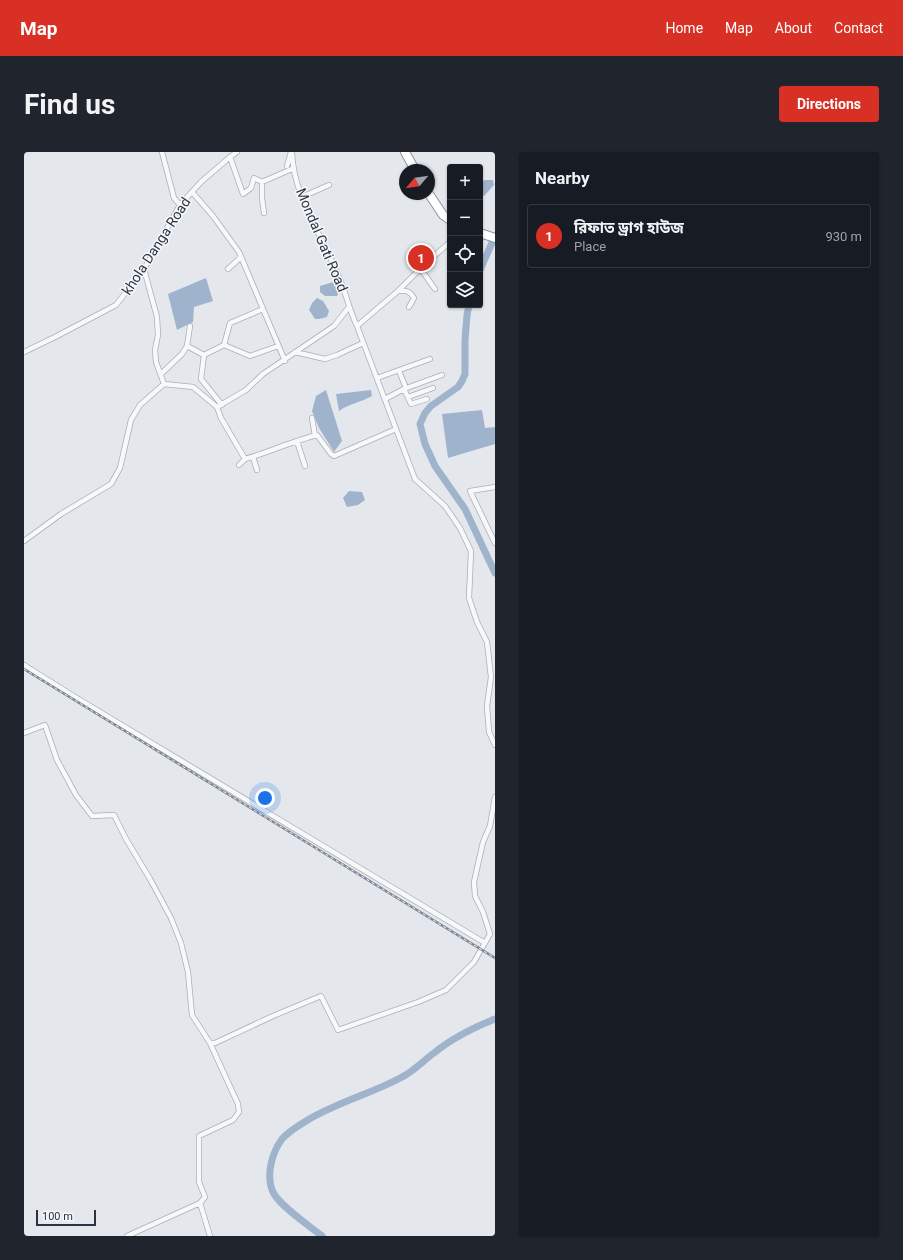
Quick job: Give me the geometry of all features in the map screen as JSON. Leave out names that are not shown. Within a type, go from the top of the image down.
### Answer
[{"type":"highway","points":[[406,153],[412,164]]},
{"type":"highway","points":[[433,200],[443,215],[447,218]]},
{"type":"street","points":[[162,152],[174,198],[180,204]]},
{"type":"street","name":"khola Danga Road","points":[[24,352],[75,327],[116,304],[144,269],[180,204],[237,152]]},
{"type":"street","points":[[291,152],[285,166],[294,168]]},
{"type":"street","name":"Mondal Gati Road","points":[[291,152],[301,195],[337,271],[349,307],[415,479],[445,506],[460,528],[471,551],[469,598],[477,622],[487,642],[491,676],[487,706],[489,732],[495,745]]},
{"type":"street","points":[[230,157],[243,194],[251,188],[254,178],[262,182]]},
{"type":"street","points":[[262,182],[294,168]]},
{"type":"street","points":[[262,182],[264,213]]},
{"type":"street","points":[[304,196],[329,185]]},
{"type":"street","points":[[192,192],[213,216],[241,257],[284,361]]},
{"type":"street","points":[[357,326],[398,291],[420,268],[447,245]]},
{"type":"street","points":[[228,269],[241,257]]},
{"type":"street","points":[[420,268],[435,288]]},
{"type":"street","points":[[144,269],[157,317],[158,335],[155,350],[156,362],[164,384]]},
{"type":"street","points":[[398,291],[406,290],[411,293],[414,298],[409,307]]},
{"type":"street","points":[[219,406],[246,390],[263,374],[334,326],[349,307]]},
{"type":"street","points":[[204,355],[224,345],[230,323],[263,309]]},
{"type":"street","points":[[161,374],[182,354],[187,346],[190,326]]},
{"type":"street","points":[[295,352],[325,359],[337,355],[363,342]]},
{"type":"street","points":[[224,345],[250,356],[278,346]]},
{"type":"street","points":[[187,346],[204,355]]},
{"type":"street","points":[[204,355],[202,379],[219,406],[221,418],[245,460]]},
{"type":"street","points":[[377,378],[430,359]]},
{"type":"street","points":[[400,371],[411,404],[428,399]]},
{"type":"street","points":[[385,399],[405,388],[442,375]]},
{"type":"street","points":[[24,541],[62,514],[110,484],[120,468],[131,420],[140,404],[164,384],[193,387],[219,406]]},
{"type":"street","points":[[408,398],[433,388]]},
{"type":"street","points":[[312,418],[315,436]]},
{"type":"street","points":[[239,465],[245,460],[318,435],[334,456],[396,429]]},
{"type":"street","points":[[297,441],[305,466]]},
{"type":"street","points":[[253,457],[257,470]]},
{"type":"street","points":[[495,487],[470,491],[495,543]]},
{"type":"street","points":[[24,665],[485,942]]},
{"type":"street","points":[[24,733],[45,725],[56,760],[76,794],[92,816],[114,815],[171,918],[181,943],[188,972],[192,1015],[210,1043],[238,1104],[239,1112],[233,1120],[199,1136],[199,1182],[206,1197],[200,1204],[127,1236]]},
{"type":"street","points":[[210,1043],[215,1043],[321,996],[338,1030],[418,1002],[446,990],[474,962],[490,934],[483,912],[475,896],[474,882],[483,842],[490,826],[495,797]]},
{"type":"street","points":[[200,1204],[210,1236]]},
{"type":"water","points":[[493,180],[494,185],[484,196],[483,195],[483,181]]},
{"type":"water","points":[[206,278],[213,301],[194,307],[193,322],[177,330],[168,294]]},
{"type":"water","points":[[333,282],[336,284],[339,292],[337,296],[325,296],[320,292],[320,286]]},
{"type":"water","points":[[317,298],[323,301],[329,311],[327,317],[315,319],[309,310],[312,303]]},
{"type":"water","points":[[326,390],[342,441],[334,452],[319,428],[312,411],[316,396]]},
{"type":"water","points":[[371,390],[372,396],[339,411],[336,394]]},
{"type":"water","points":[[482,410],[485,428],[495,427],[495,444],[448,458],[442,414]]},
{"type":"water","points":[[349,491],[362,492],[365,500],[358,505],[347,507],[343,498]]},
{"type":"waterway","points":[[483,263],[495,236]]},
{"type":"waterway","points":[[468,308],[465,340],[465,374],[458,387],[431,406],[425,413],[420,424],[425,444],[435,466],[465,509],[495,573]]},
{"type":"waterway","points":[[322,1236],[289,1211],[272,1191],[270,1179],[271,1164],[275,1151],[282,1139],[293,1129],[318,1114],[406,1075],[455,1038],[495,1019]]},
{"type":"railway","points":[[24,669],[495,958]]},
{"type":"place","name":"রিফাত ড্রাগ হাউজ","points":[[421,258]]}]
